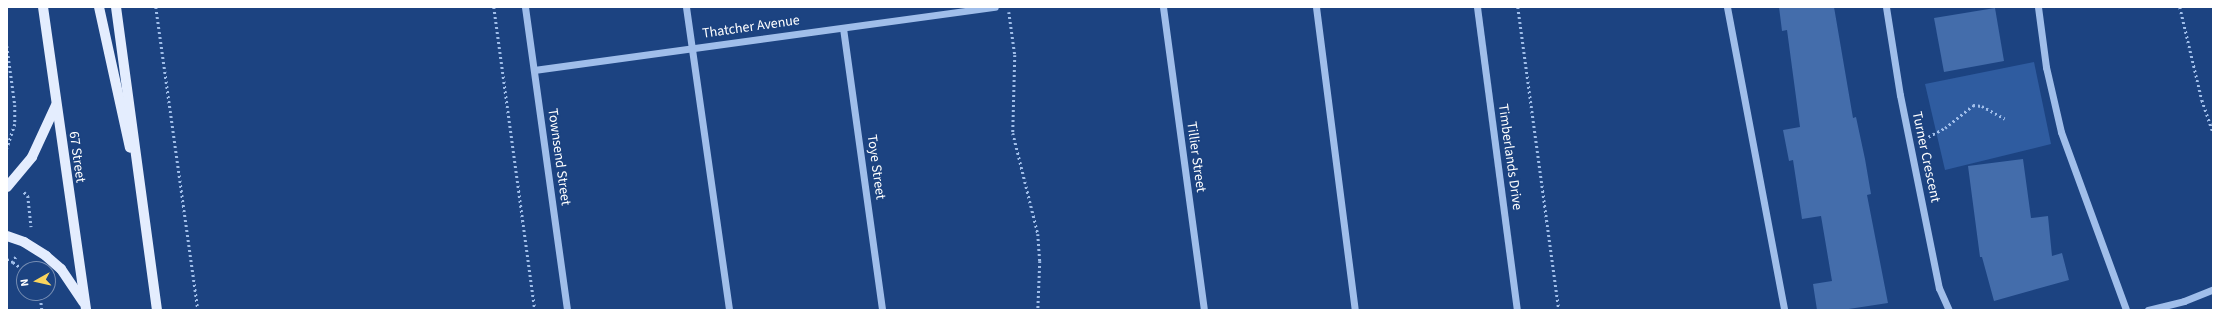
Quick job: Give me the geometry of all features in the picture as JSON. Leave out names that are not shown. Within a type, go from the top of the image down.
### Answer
[{"type":"main road","name":"67 Street","points":[[43,7],[86,308]]},
{"type":"main road","points":[[99,7],[147,224]]},
{"type":"main road","points":[[116,7],[147,224],[157,310]]},
{"type":"main road","points":[[7,187],[32,157],[56,105]]},
{"type":"main road","points":[[7,236],[24,242],[46,256],[60,269],[86,308]]},
{"type":"street","name":"Townsend Street","points":[[525,7],[567,310]]},
{"type":"street","points":[[686,7],[729,310]]},
{"type":"street","name":"Thatcher Avenue","points":[[534,70],[995,7]]},
{"type":"street","name":"Tillier Street","points":[[1163,7],[1204,310]]},
{"type":"street","points":[[1316,7],[1355,310]]},
{"type":"street","name":"Timberlands Drive","points":[[1477,7],[1517,310]]},
{"type":"street","points":[[1727,7],[1784,310]]},
{"type":"street","name":"Turner Crescent","points":[[1886,7],[1910,144],[1939,288],[1949,310]]},
{"type":"street","points":[[2038,7],[2046,67],[2061,132],[2126,310]]},
{"type":"street","name":"Toye Street","points":[[844,28],[882,310]]},
{"type":"street","points":[[2148,310],[2184,301],[2213,289]]},
{"type":"path","points":[[156,7],[198,310]]},
{"type":"path","points":[[494,7],[535,310]]},
{"type":"path","points":[[1009,7],[1015,55],[1013,133],[1038,234],[1040,261],[1038,310]]},
{"type":"path","points":[[1518,7],[1559,310]]},
{"type":"path","points":[[2180,7],[2202,100],[2213,132]]},
{"type":"path","points":[[7,46],[15,105],[15,124],[7,148]]},
{"type":"path","points":[[1910,144],[1932,136],[1973,105],[1982,106],[2005,119]]},
{"type":"path","points":[[25,193],[28,196],[32,224],[30,229]]},
{"type":"path","points":[[13,262],[17,254]]},
{"type":"path","points":[[7,259],[16,264]]},
{"type":"shaded area","points":[[2034,62],[2051,144],[1945,170],[1925,84]]},
{"type":"building","points":[[1779,7],[1834,7],[1853,118],[1856,117],[1865,159],[1871,194],[1867,195],[1888,303],[1842,310],[1817,310],[1813,284],[1832,281],[1821,216],[1802,219],[1793,160],[1789,161],[1783,130],[1800,127],[1787,30],[1782,31]]},
{"type":"building","points":[[1995,8],[2004,61],[1944,72],[1934,18]]},
{"type":"building","points":[[2023,159],[2031,218],[2048,216],[2052,256],[2062,253],[2069,280],[1994,301],[1982,257],[1980,257],[1968,166]]}]
